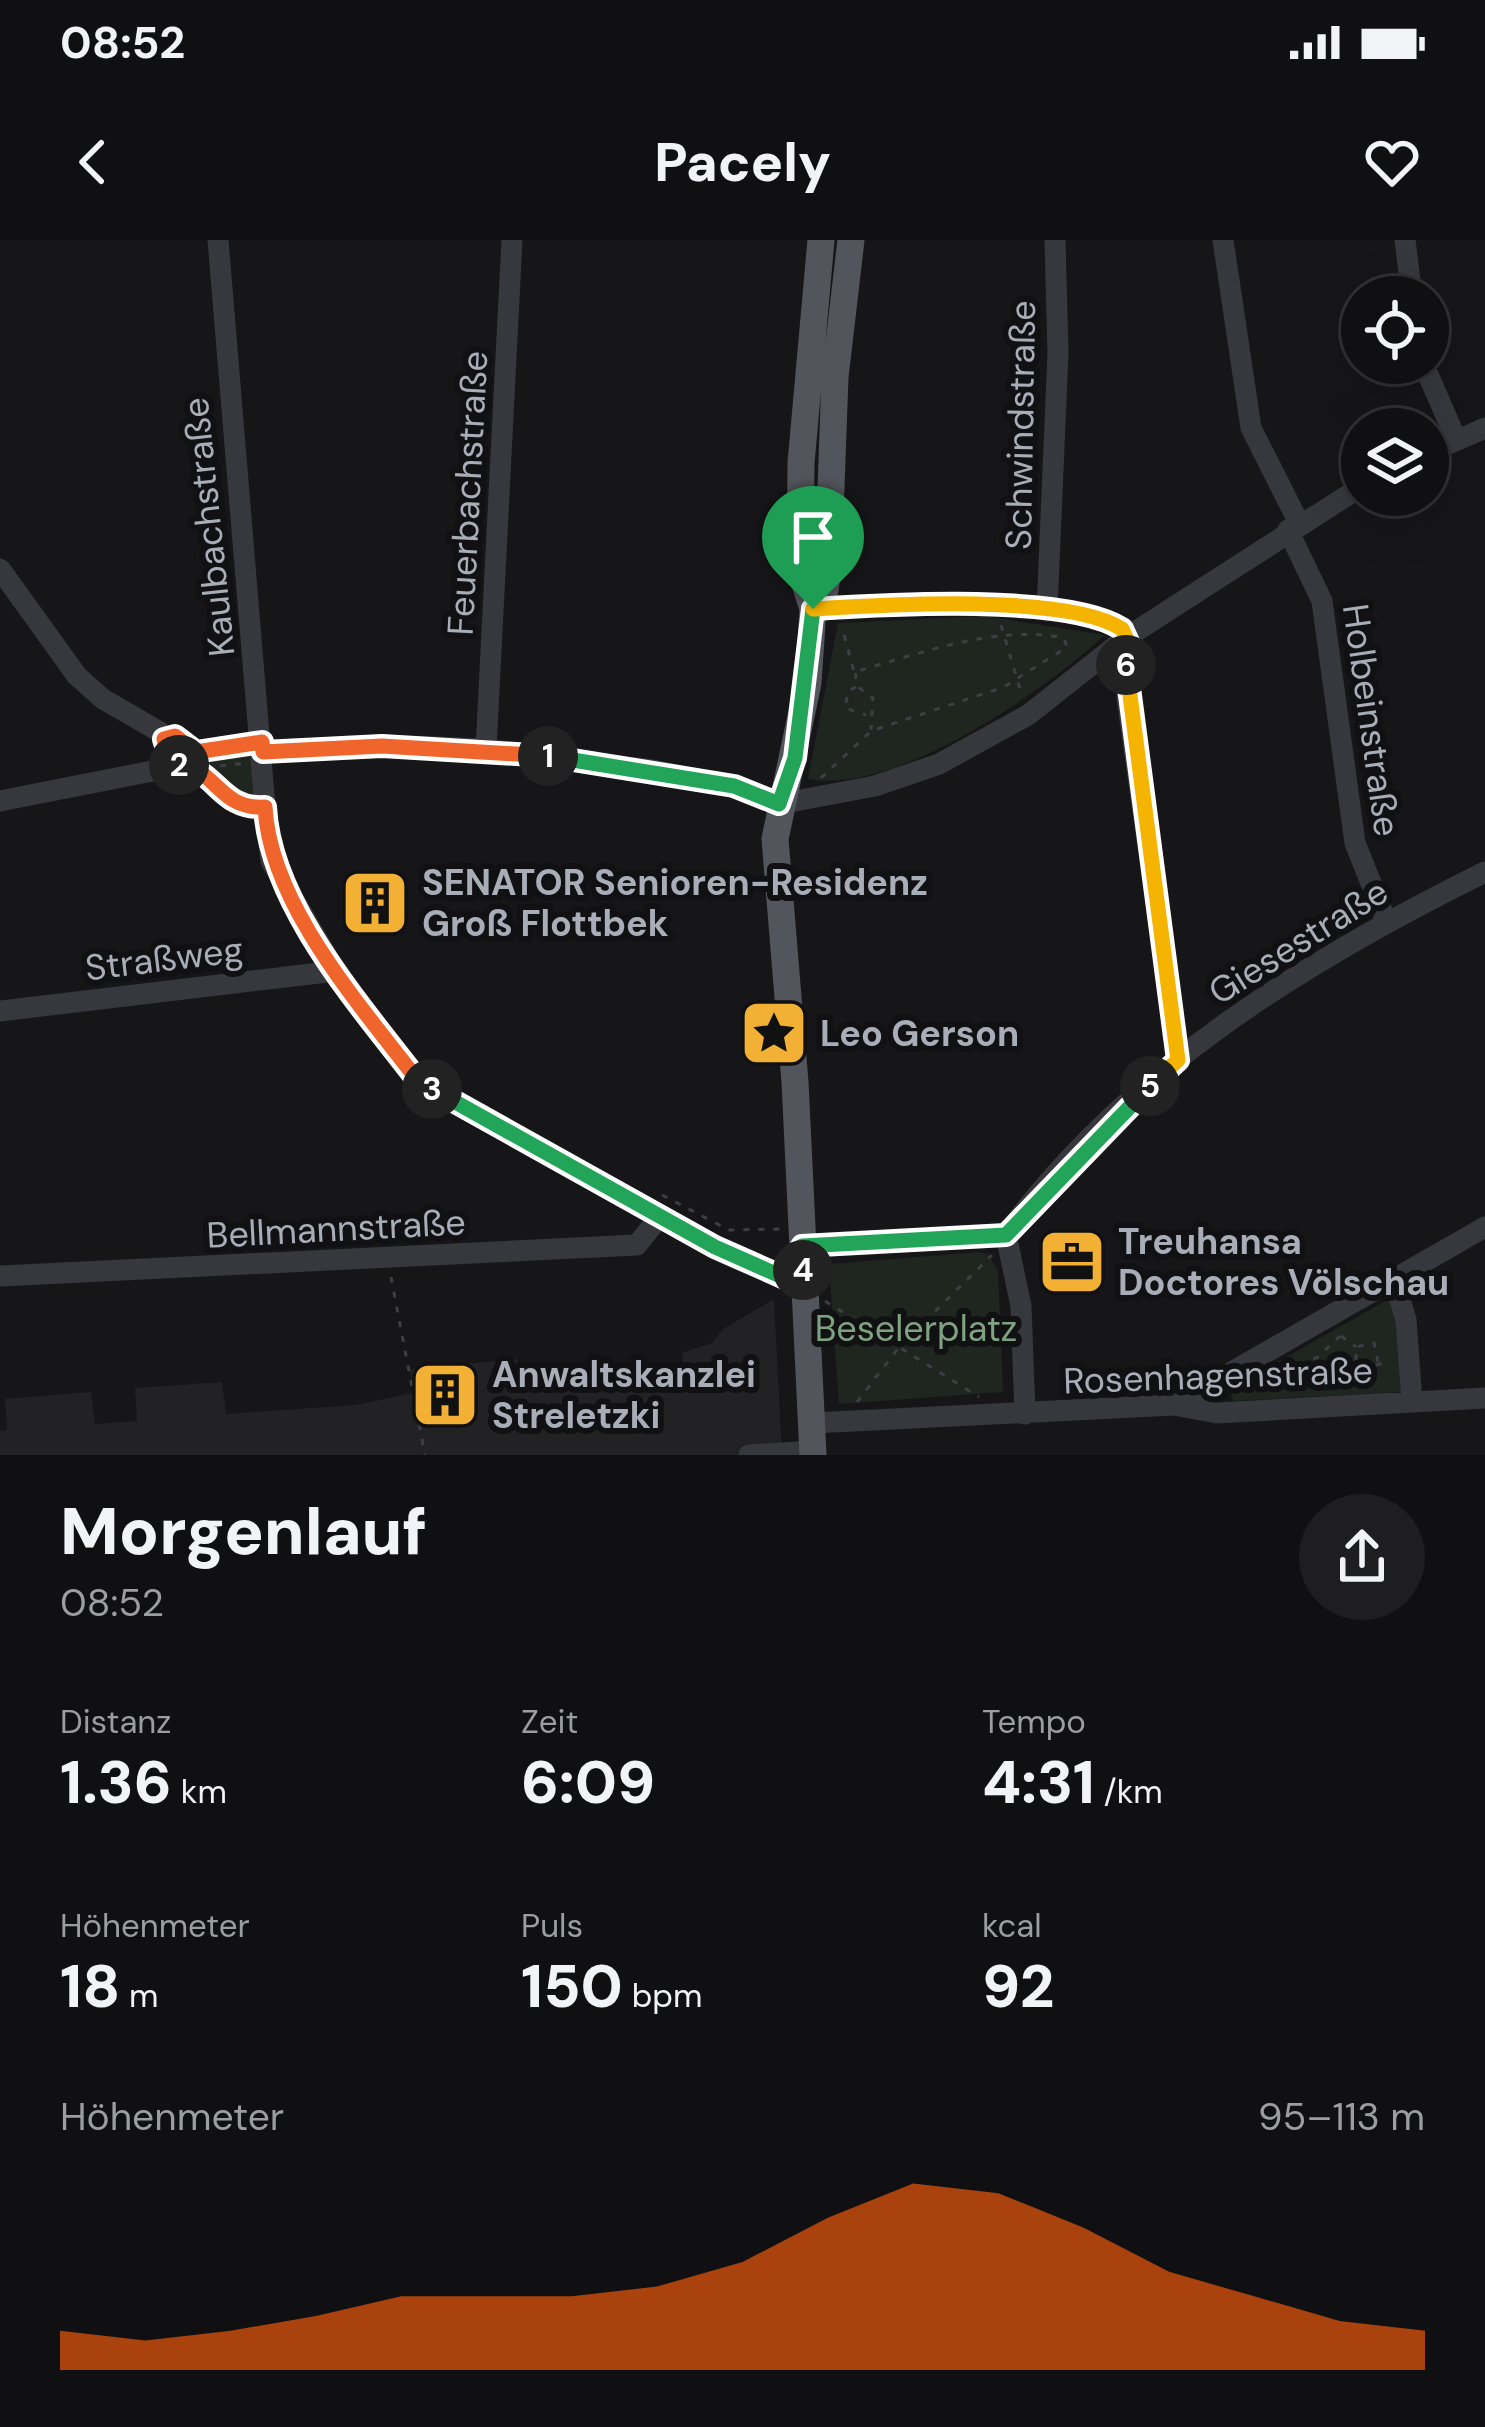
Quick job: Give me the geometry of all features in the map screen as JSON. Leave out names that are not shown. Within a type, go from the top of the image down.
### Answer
[{"type":"main road","points":[[821,240],[801,463],[800,568],[826,613]]},
{"type":"main road","points":[[813,1443],[814,1293],[796,1237],[775,839],[779,804],[795,758],[826,613],[835,377],[851,240]]},
{"type":"street","name":"Kaulbachstraße","points":[[218,240],[271,861],[336,971],[419,1082],[661,1205],[814,1293]]},
{"type":"street","name":"Feuerbachstraße","points":[[485,749],[512,240]]},
{"type":"street","name":"Schwindstraße","points":[[1047,611],[1058,353],[1055,240]]},
{"type":"street","name":"Holbeinstraße","points":[[1223,240],[1252,428],[1322,601],[1355,843],[1386,921]]},
{"type":"street","points":[[1405,240],[1409,276]]},
{"type":"street","points":[[1432,384],[1456,439]]},
{"type":"street","points":[[1449,442],[1485,428]]},
{"type":"street","points":[[263,751],[382,746],[485,749],[652,770],[734,786],[779,804],[875,786],[939,764],[1028,716],[1127,637],[1341,498]]},
{"type":"street","points":[[3,582],[77,676],[103,699],[149,723],[164,739],[172,766]]},
{"type":"street","points":[[826,613],[996,605],[1114,624],[1127,637],[1126,698],[1178,1060]]},
{"type":"street","points":[[0,800],[172,766],[201,772],[227,800],[248,808],[265,807]]},
{"type":"street","name":"Giesestraße","points":[[1001,1244],[1094,1139],[1178,1060],[1286,980],[1386,921],[1485,872]]},
{"type":"street","name":"Straßweg","points":[[0,1011],[336,971]]},
{"type":"street","name":"Bellmannstraße","points":[[0,1276],[638,1245],[661,1205]]},
{"type":"street","points":[[1174,1405],[1485,1226]]},
{"type":"street","points":[[749,1455],[1024,1414],[1021,1306],[1001,1244],[796,1237]]},
{"type":"street","name":"Rosenhagenstraße","points":[[1394,1279],[1406,1320],[1412,1402]]},
{"type":"street","name":"Rosenhagenstraße","points":[[1024,1414],[1174,1405],[1217,1413],[1485,1398]]},
{"type":"path","points":[[996,605],[1028,716]]},
{"type":"path","points":[[826,613],[858,687],[873,698],[868,715],[871,730]]},
{"type":"path","points":[[816,784],[871,730],[1017,680],[1067,647],[1064,638],[1049,634],[1004,638],[854,671]]},
{"type":"path","points":[[858,687],[848,691],[845,708],[855,716],[868,715]]},
{"type":"path","points":[[164,739],[175,736],[196,752],[263,751]]},
{"type":"path","points":[[201,772],[263,751]]},
{"type":"path","points":[[661,1205],[729,1230],[796,1237]]},
{"type":"path","points":[[852,1408],[900,1346],[1001,1244]]},
{"type":"path","points":[[389,1257],[425,1455]]},
{"type":"path","points":[[814,1293],[980,1399]]},
{"type":"path","points":[[1321,1372],[1315,1386],[1286,1382],[1298,1365],[1318,1358],[1340,1336]]},
{"type":"path","points":[[1298,1365],[1321,1372],[1342,1368],[1364,1341],[1380,1352],[1369,1368],[1354,1357]]},
{"type":"shaded area","points":[[774,1299],[782,1455],[0,1455],[0,1431],[7,1430],[5,1399],[91,1392],[95,1424],[137,1421],[135,1388],[222,1382],[226,1414],[355,1405],[413,1393],[410,1369],[517,1359],[520,1384],[684,1369],[682,1353],[712,1343],[723,1329]]},
{"type":"green space","points":[[984,616],[1105,635],[1006,710],[923,756],[843,780],[808,779],[838,623]]},
{"type":"green space","points":[[250,735],[254,794],[238,796],[196,749]]},
{"type":"green space","name":"Beselerplatz","points":[[988,1254],[998,1271],[1003,1392],[839,1404],[829,1264]]},
{"type":"green space","points":[[1389,1299],[1397,1313],[1401,1392],[1233,1401],[1230,1389]]},
{"type":"place","name":"SENATOR Senioren-Residenz Groß Flottbek","points":[[375,903]]},
{"type":"place","name":"Leo Gerson","points":[[774,1033]]},
{"type":"place","name":"Treuhansa Doctores Völschau","points":[[1072,1262]]},
{"type":"place","name":"Anwaltskanzlei Streletzki","points":[[445,1395]]},
{"type":"route","points":[[996,605],[1104,622],[1125,633],[1126,698],[1170,1034],[1178,1060],[1094,1139],[1006,1235],[802,1246],[803,1286],[715,1247],[419,1082],[336,971],[271,861],[265,807],[248,808],[227,800],[193,767],[172,766],[164,739],[175,736],[196,752],[262,742],[263,752],[382,746],[485,749],[580,759],[734,786],[779,804],[795,758],[808,683],[813,609],[996,605]]}]
